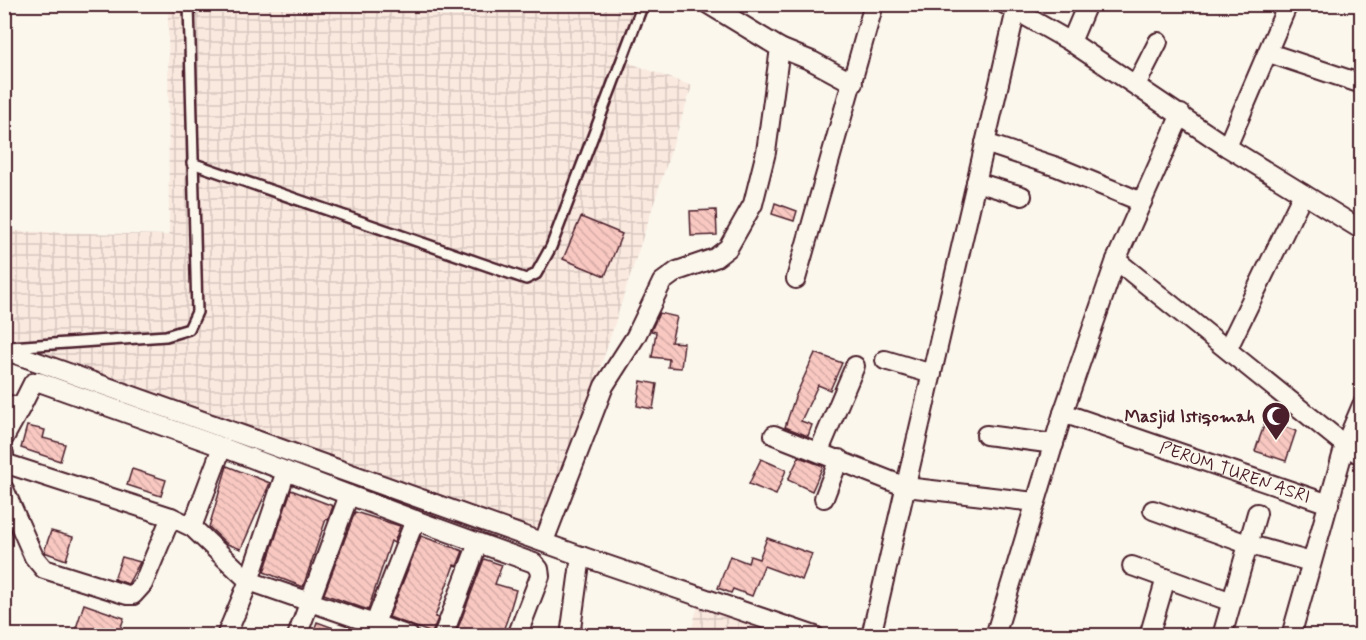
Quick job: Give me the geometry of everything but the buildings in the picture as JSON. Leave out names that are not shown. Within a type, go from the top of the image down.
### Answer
[{"type":"street","points":[[708,4],[780,48],[812,61],[853,83]]},
{"type":"street","points":[[796,279],[874,4]]},
{"type":"street","points":[[1071,42],[1087,4]]},
{"type":"street","points":[[1227,147],[1288,4]]},
{"type":"street","points":[[871,636],[985,143],[1011,7],[1071,42],[1227,147],[1362,230]]},
{"type":"street","points":[[1136,85],[1158,42]]},
{"type":"street","points":[[544,541],[604,386],[636,336],[662,282],[677,271],[715,258],[729,248],[753,204],[766,152],[780,48]]},
{"type":"street","points":[[1269,53],[1362,84]]},
{"type":"street","points":[[995,636],[1035,502],[1054,444],[1067,414],[1116,260],[1181,114]]},
{"type":"street","points":[[985,143],[1057,167],[1142,202]]},
{"type":"street","points":[[976,182],[1022,196]]},
{"type":"street","points":[[1228,348],[1303,194]]},
{"type":"street","points":[[1116,260],[1228,348],[1345,445],[1362,456]]},
{"type":"street","points":[[4,349],[581,556],[815,636]]},
{"type":"street","points":[[885,360],[932,374]]},
{"type":"street","points":[[819,451],[855,366]]},
{"type":"street","points":[[4,438],[13,406],[33,383],[39,382],[534,563],[539,568],[540,576],[517,636]]},
{"type":"street","points":[[1291,636],[1345,445],[1362,405]]},
{"type":"street","name":"PERUM TUREN ASRI","points":[[1067,414],[1329,504]]},
{"type":"street","points":[[774,435],[906,487],[1035,502]]},
{"type":"street","points":[[986,435],[1054,444]]},
{"type":"street","points":[[192,527],[222,447]]},
{"type":"street","points":[[4,454],[4,463],[171,517],[192,527],[249,581],[310,602],[372,630],[409,636]]},
{"type":"street","points":[[824,498],[839,459]]},
{"type":"street","points":[[226,636],[249,581],[286,471]]},
{"type":"street","points":[[4,489],[40,565],[50,571],[128,595],[133,595],[143,584],[171,517]]},
{"type":"street","points":[[297,636],[349,495]]},
{"type":"street","points":[[1153,510],[1247,544],[1311,562]]},
{"type":"street","name":"PERUM TUREN ASRI","points":[[1222,636],[1257,513]]},
{"type":"street","points":[[372,630],[415,520]]},
{"type":"street","points":[[443,636],[478,543]]},
{"type":"street","points":[[570,636],[581,556]]},
{"type":"street","points":[[1132,566],[1232,602]]},
{"type":"street","points":[[1149,636],[1166,578]]},
{"type":"lane","points":[[4,349],[166,336],[189,329],[197,312],[189,4]]},
{"type":"lane","points":[[192,163],[526,279],[536,274],[551,247],[643,4]]},
{"type":"shaded area","points":[[168,5],[643,5],[622,60],[692,86],[544,541],[5,349],[5,231],[169,235]]},
{"type":"shaded area","points":[[700,597],[816,636],[690,636]]},
{"type":"place","name":"Masjid Istiqomah","points":[[1276,442]]}]
